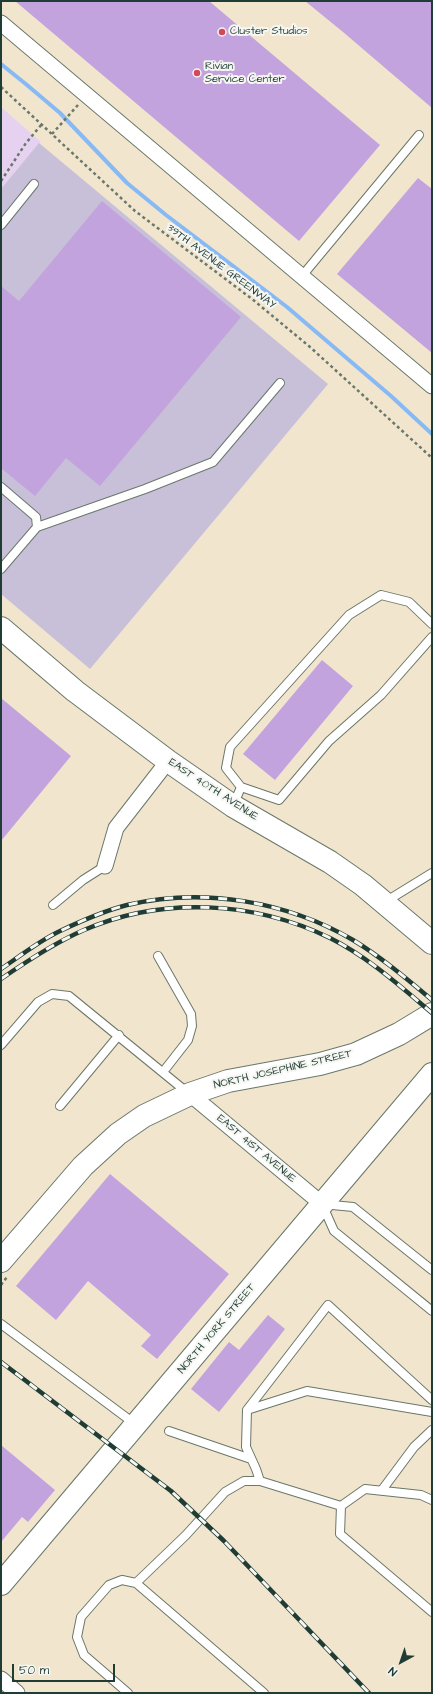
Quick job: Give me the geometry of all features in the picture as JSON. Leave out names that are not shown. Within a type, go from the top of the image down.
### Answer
[{"type":"main road","name":"EAST 40TH AVENUE","points":[[1,628],[75,691],[168,761],[237,796],[384,902],[432,943]]},
{"type":"main road","name":"NORTH JOSEPHINE STREET","points":[[1,1261],[83,1166],[108,1142],[140,1119],[190,1094],[228,1081],[308,1066],[356,1054],[399,1034],[432,1014]]},
{"type":"main road","name":"NORTH YORK STREET","points":[[1,1584],[432,1074]]},
{"type":"street","points":[[1,23],[432,386]]},
{"type":"street","points":[[105,866],[116,828],[168,761]]},
{"type":"street","name":"EAST 41ST AVENUE","points":[[190,1094],[322,1204]]},
{"type":"street","points":[[1,1679],[17,1693]]},
{"type":"lane","points":[[302,276],[419,135]]},
{"type":"lane","points":[[1,225],[34,184]]},
{"type":"lane","points":[[1,569],[37,527],[145,489],[213,462],[280,383]]},
{"type":"lane","points":[[1,487],[36,518],[37,527]]},
{"type":"lane","points":[[432,624],[409,602],[381,595],[349,615],[230,747],[226,768],[237,796],[279,800],[328,741],[382,695],[432,637]]},
{"type":"lane","points":[[53,905],[83,880],[105,866]]},
{"type":"lane","points":[[384,902],[432,872]]},
{"type":"lane","points":[[158,956],[191,1014],[192,1026],[188,1040],[163,1072]]},
{"type":"lane","points":[[1,1045],[38,1002],[52,994],[69,996],[190,1094]]},
{"type":"lane","points":[[60,1106],[119,1035]]},
{"type":"lane","points":[[432,1270],[353,1207],[322,1204],[334,1231],[432,1311]]},
{"type":"lane","points":[[260,1481],[246,1447],[247,1410],[328,1305],[432,1400]]},
{"type":"lane","points":[[1,1324],[136,1425]]},
{"type":"lane","points":[[247,1410],[307,1391],[432,1412]]},
{"type":"lane","points":[[382,1490],[414,1447],[432,1430]]},
{"type":"lane","points":[[169,1431],[251,1459]]},
{"type":"lane","points":[[136,1583],[186,1535],[225,1492],[244,1482],[260,1481],[341,1506]]},
{"type":"lane","points":[[341,1506],[365,1489],[421,1495],[432,1500]]},
{"type":"lane","points":[[341,1506],[340,1534],[432,1612]]},
{"type":"lane","points":[[128,1693],[84,1655],[77,1636],[81,1618],[108,1585],[122,1580],[136,1583],[264,1693]]},
{"type":"path","name":"39TH AVENUE GREENWAY","points":[[1,87],[141,216],[252,299],[310,347],[432,458]]},
{"type":"path","points":[[52,134],[78,104]]},
{"type":"path","points":[[1,181],[26,143],[42,124]]},
{"type":"shaded area","points":[[1,107],[41,142],[1,189]]},
{"type":"shaded area","points":[[39,143],[328,384],[90,669],[1,594],[1,189]]},
{"type":"building","name":"Rivian Service Center","points":[[15,1],[209,1],[380,145],[299,241]]},
{"type":"building","points":[[305,1],[432,1],[432,108],[343,32]]},
{"type":"building","points":[[418,178],[432,189],[432,353],[337,274]]},
{"type":"building","points":[[102,201],[241,317],[100,486],[66,458],[35,496],[1,468],[1,286],[19,301]]},
{"type":"building","points":[[322,660],[353,686],[275,780],[243,754]]},
{"type":"building","points":[[1,698],[71,756],[1,841]]},
{"type":"building","points":[[110,1174],[229,1274],[157,1359],[141,1346],[151,1335],[88,1281],[56,1320],[16,1286]]},
{"type":"building","points":[[268,1315],[285,1329],[219,1412],[191,1389],[229,1342],[239,1350]]},
{"type":"building","points":[[1,1445],[55,1490],[28,1522],[22,1517],[1,1542]]},
{"type":"waterway","points":[[1,64],[60,113],[127,183],[166,215],[287,307],[391,396],[432,434]]},
{"type":"railway","points":[[1,969],[52,935],[110,910],[127,905],[156,900],[185,897],[214,898],[243,901],[272,907],[327,927],[353,940],[374,954],[432,1000]]},
{"type":"railway","points":[[1,979],[51,946],[84,930],[114,919],[145,912],[176,908],[208,907],[239,910],[270,916],[301,926],[330,938],[371,963],[432,1013]]},
{"type":"railway","points":[[1,1362],[171,1491],[224,1541],[369,1693]]},
{"type":"place","name":"Cluster Studios","points":[[222,32]]},
{"type":"place","name":"Rivian Service Center","points":[[197,73]]}]
